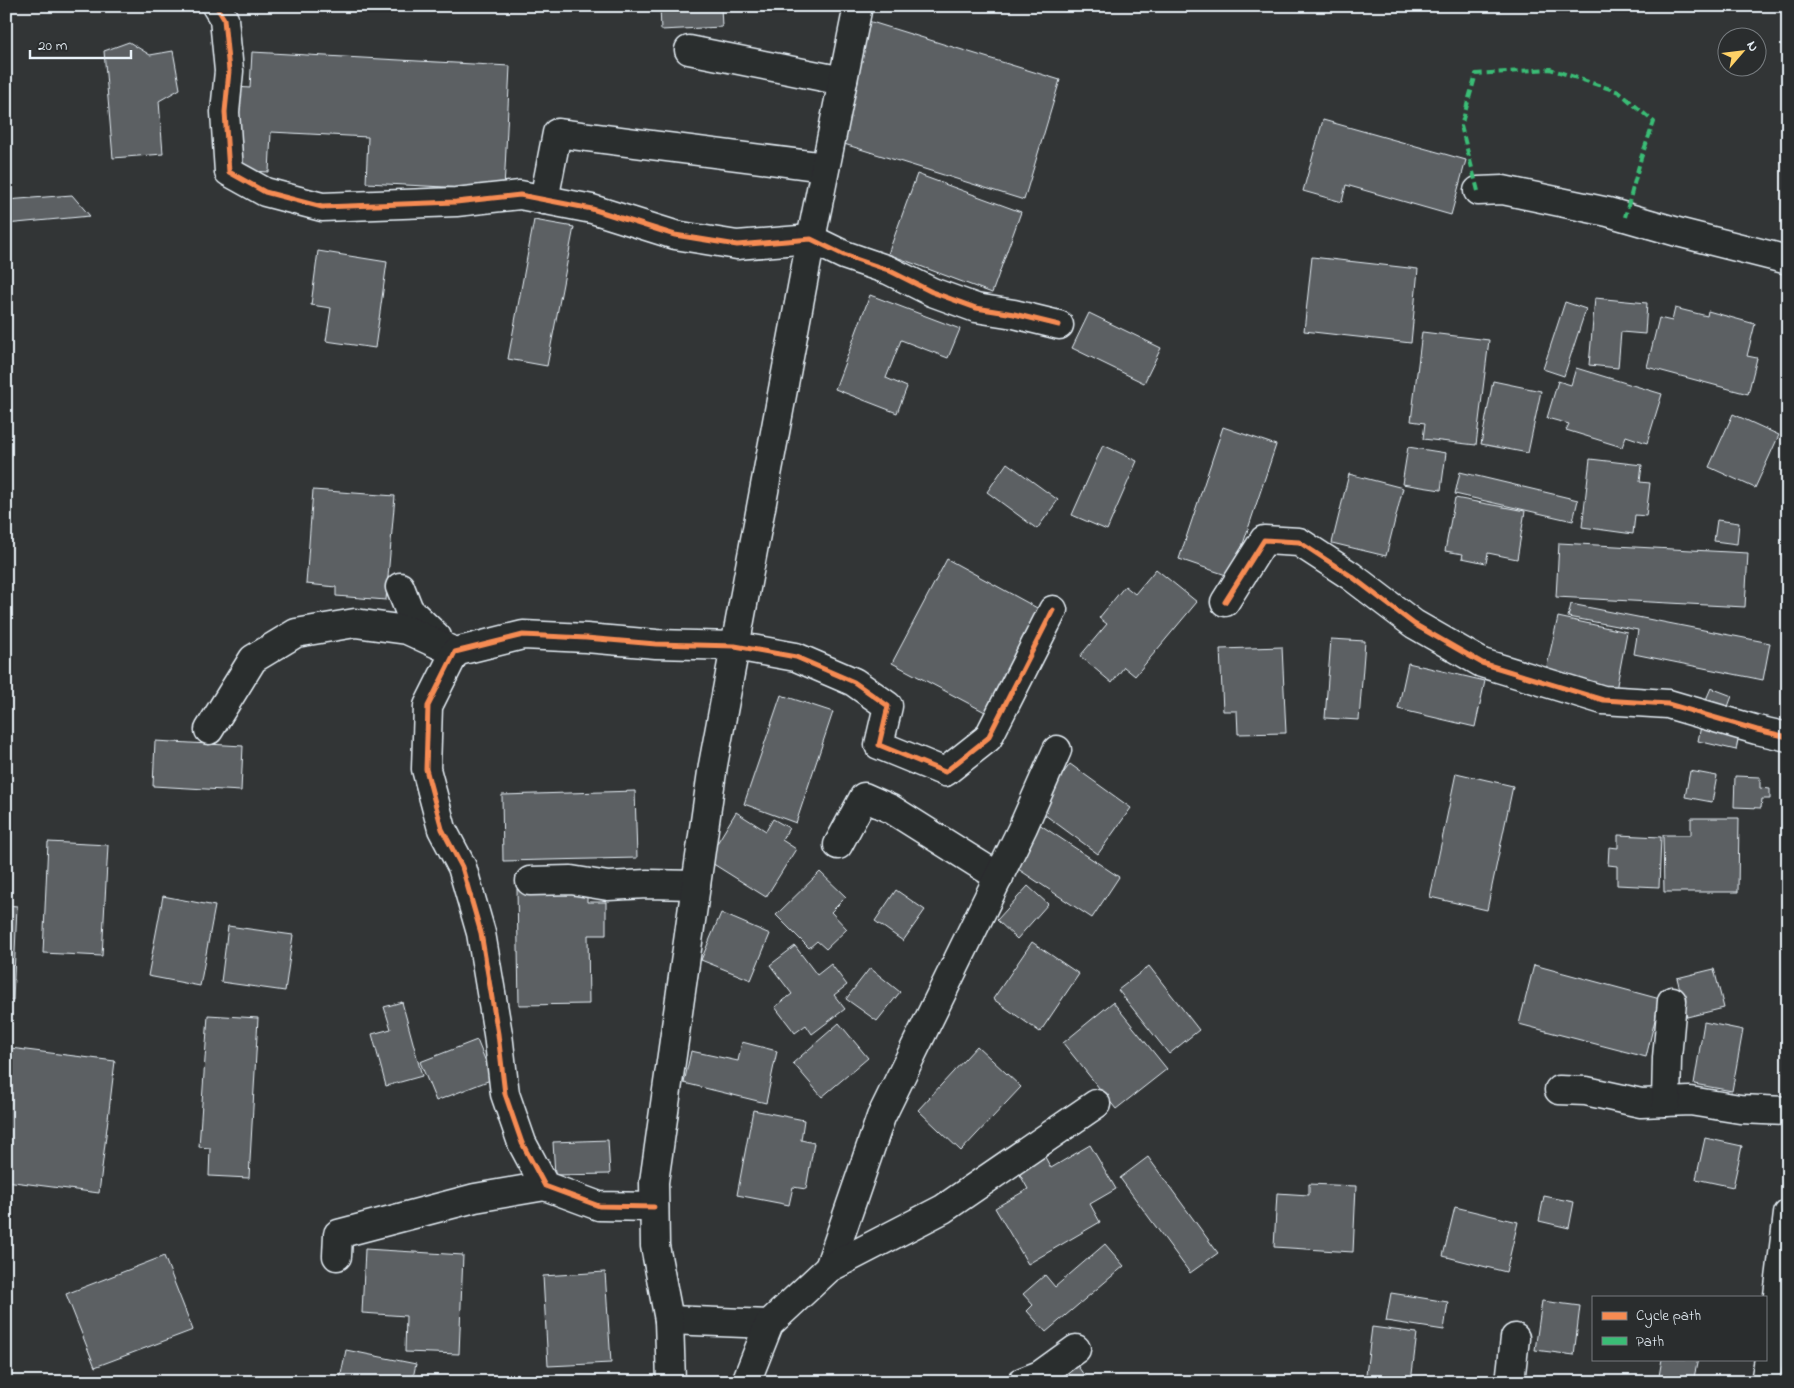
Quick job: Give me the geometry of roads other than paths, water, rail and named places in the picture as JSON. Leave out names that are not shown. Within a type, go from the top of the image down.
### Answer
[{"type":"street","points":[[216,6],[224,19],[229,71],[225,112],[229,172],[265,192],[322,207],[456,202],[520,196],[592,209],[675,235],[737,245],[810,239],[844,255],[888,270],[932,292],[976,308],[1014,314],[1059,325]]},
{"type":"street","points":[[671,1382],[669,1320],[655,1246],[654,1182],[713,765],[810,239],[858,6]]},
{"type":"street","points":[[689,50],[843,81]]},
{"type":"street","points":[[544,200],[557,133],[825,167]]},
{"type":"street","points":[[1478,191],[1503,190],[1608,212],[1788,260]]},
{"type":"street","points":[[1224,602],[1264,540],[1299,542],[1351,576],[1414,624],[1482,663],[1602,700],[1668,704],[1788,737]]},
{"type":"street","points":[[400,587],[409,610],[455,652]]},
{"type":"street","points":[[209,730],[253,659],[296,633],[355,623],[407,630],[455,652],[523,635],[656,644],[735,646],[796,657],[854,682],[888,706],[879,745],[945,772],[988,738],[1053,610]]},
{"type":"street","points":[[455,652],[428,706],[426,769],[442,829],[462,867],[481,933],[498,1034],[505,1094],[522,1143],[545,1186]]},
{"type":"street","points":[[829,1268],[882,1117],[999,877],[1057,750]]},
{"type":"street","points":[[838,845],[864,797],[891,809],[999,877]]},
{"type":"street","points":[[530,881],[571,880],[608,886],[647,884],[696,885]]},
{"type":"street","points":[[1666,1102],[1667,1058],[1672,1001]]},
{"type":"street","points":[[1559,1090],[1586,1091],[1641,1103],[1690,1101],[1740,1109],[1788,1111]]},
{"type":"street","points":[[746,1382],[769,1324],[829,1268],[942,1209],[1096,1104]]},
{"type":"street","points":[[337,1256],[338,1234],[475,1198],[545,1186],[599,1206],[654,1207]]},
{"type":"street","points":[[1765,1382],[1773,1336],[1788,1214]]},
{"type":"street","points":[[669,1320],[769,1324]]},
{"type":"street","points":[[1510,1382],[1515,1338]]},
{"type":"street","points":[[1022,1382],[1040,1375],[1076,1349]]}]
